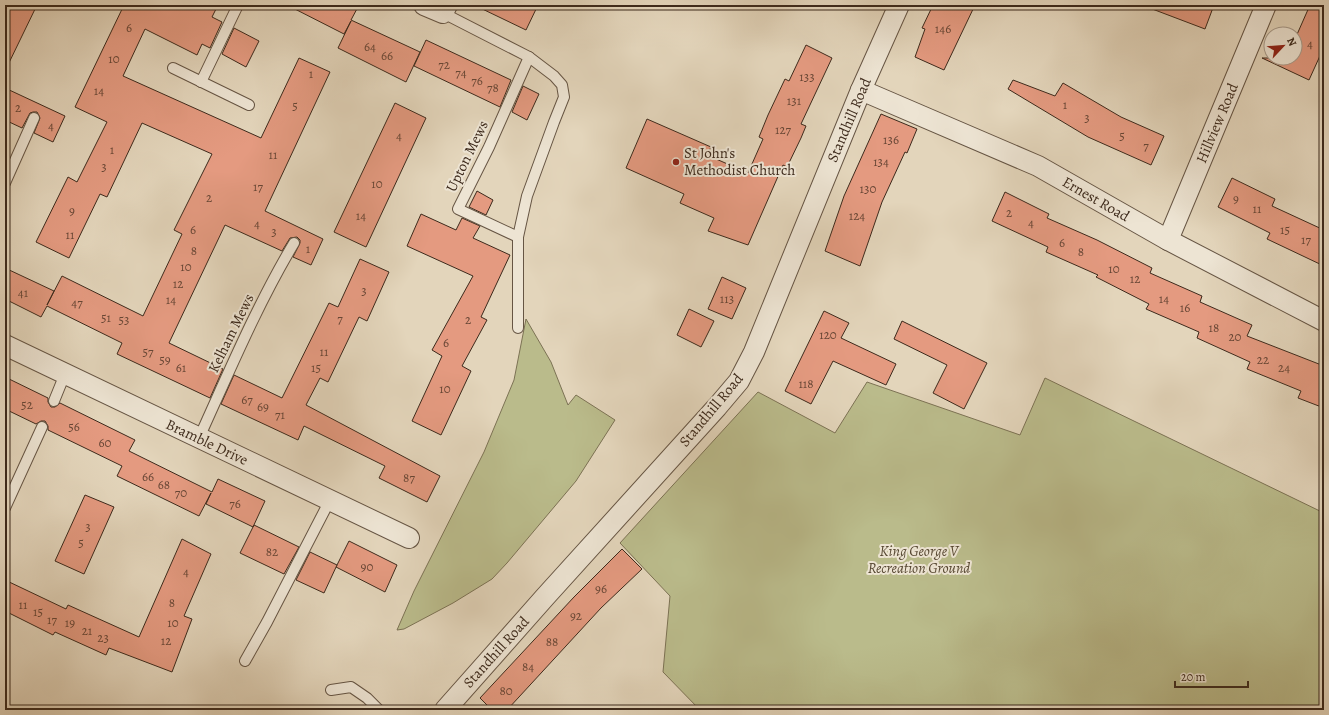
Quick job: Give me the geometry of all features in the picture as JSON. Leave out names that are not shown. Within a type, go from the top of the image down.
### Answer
[{"type":"street","points":[[424,5],[445,9]]},
{"type":"street","name":"Standhill Road","points":[[450,708],[545,597],[739,381],[754,352],[861,90],[899,5]]},
{"type":"street","name":"Hillview Road","points":[[1168,240],[1266,5]]},
{"type":"street","name":"Ernest Road","points":[[861,90],[1038,166],[1168,240],[1324,321]]},
{"type":"street","name":"Bramble Drive","points":[[5,345],[409,538]]},
{"type":"lane","points":[[201,82],[238,5]]},
{"type":"lane","points":[[445,9],[529,57],[554,76],[562,85],[564,97],[551,128],[527,196],[518,237],[518,328]]},
{"type":"lane","name":"Upton Mews","points":[[518,237],[458,209],[489,146],[529,57]]},
{"type":"lane","points":[[173,68],[249,105]]},
{"type":"lane","points":[[5,183],[34,118]]},
{"type":"lane","name":"Kelham Mews","points":[[199,438],[277,272],[294,243]]},
{"type":"lane","points":[[54,401],[65,374]]},
{"type":"lane","points":[[5,508],[42,427]]},
{"type":"lane","points":[[244,661],[267,622],[330,500]]},
{"type":"lane","points":[[331,690],[351,687],[367,698],[379,710]]},
{"type":"green space","points":[[526,319],[551,362],[568,405],[576,395],[615,420],[576,481],[492,579],[453,603],[404,629],[397,630],[414,591],[484,452],[514,380]]},
{"type":"green space","name":"King George V Recreation Ground","points":[[1045,378],[1324,513],[1324,710],[700,710],[663,672],[670,596],[620,543],[758,392],[835,433],[867,382],[1020,435]]},
{"type":"building","points":[[5,5],[37,5],[5,71]]},
{"type":"building","points":[[124,5],[218,5],[212,17],[222,22],[210,48],[202,44],[197,55],[145,29],[123,76],[261,138],[299,58],[330,72],[265,211],[323,239],[311,265],[293,257],[300,243],[300,240],[297,237],[290,238],[282,251],[225,225],[169,343],[223,369],[210,398],[117,354],[122,343],[47,306],[41,317],[5,299],[5,268],[54,291],[47,305],[62,276],[143,316],[182,234],[174,230],[212,154],[142,123],[107,197],[100,194],[69,258],[36,242],[68,177],[77,182],[107,122],[75,107]]},
{"type":"building","points":[[287,5],[359,5],[351,20],[420,52],[406,82],[338,48],[351,21],[344,34]]},
{"type":"building","points":[[474,5],[538,5],[526,30]]},
{"type":"building","points":[[933,5],[975,5],[944,70],[915,57],[925,29],[922,28]]},
{"type":"building","points":[[1147,5],[1214,5],[1205,29],[1147,7]]},
{"type":"building","points":[[1310,5],[1324,5],[1324,47],[1309,80],[1279,66],[1303,66],[1303,26],[1301,26]]},
{"type":"building","points":[[234,28],[259,41],[246,67],[222,54]]},
{"type":"building","points":[[426,40],[511,80],[500,107],[414,66]]},
{"type":"building","points":[[806,45],[832,58],[801,124],[806,126],[801,138],[787,167],[783,165],[748,245],[708,231],[714,218],[680,203],[684,194],[626,168],[647,119],[711,147],[707,155],[748,173],[763,139],[759,137],[768,115],[785,79],[789,81]]},
{"type":"building","points":[[1013,80],[1055,96],[1063,83],[1121,117],[1164,136],[1151,165],[1088,137],[1008,89]]},
{"type":"building","points":[[523,86],[539,94],[527,120],[512,112]]},
{"type":"building","points":[[5,88],[65,116],[53,142],[34,133],[40,118],[37,112],[30,113],[22,128],[5,120]]},
{"type":"building","points":[[395,103],[426,118],[366,247],[334,232]]},
{"type":"building","points":[[881,114],[917,129],[907,153],[905,152],[882,202],[860,266],[825,251],[844,196]]},
{"type":"building","points":[[1232,178],[1275,199],[1272,206],[1324,230],[1324,266],[1267,239],[1270,233],[1218,207]]},
{"type":"building","points":[[477,191],[493,200],[486,215],[469,207]]},
{"type":"building","points":[[1005,192],[1049,214],[1047,218],[1097,240],[1152,268],[1150,273],[1202,296],[1200,302],[1252,325],[1247,336],[1324,366],[1324,408],[1298,398],[1301,391],[1247,369],[1250,362],[1197,338],[1199,332],[1146,309],[1149,304],[1096,277],[1098,275],[1046,252],[1048,247],[992,221]]},
{"type":"building","points":[[421,214],[456,230],[462,218],[480,226],[473,238],[510,255],[481,317],[487,320],[462,366],[471,371],[441,435],[412,421],[442,356],[432,350],[473,276],[407,246]]},
{"type":"building","points":[[360,259],[389,272],[367,321],[359,317],[328,382],[320,378],[306,405],[440,476],[427,502],[379,478],[385,466],[304,426],[298,440],[221,404],[234,375],[282,398],[329,303],[338,307]]},
{"type":"building","points":[[722,277],[746,288],[732,319],[708,309]]},
{"type":"building","points":[[689,309],[714,321],[701,347],[677,335]]},
{"type":"building","points":[[824,311],[849,323],[841,338],[896,364],[886,385],[833,361],[811,404],[785,391]]},
{"type":"building","points":[[902,321],[987,363],[964,409],[933,393],[947,365],[894,339]]},
{"type":"building","points":[[5,377],[48,398],[48,402],[51,407],[55,407],[60,403],[135,440],[129,451],[212,492],[218,479],[265,501],[253,527],[206,504],[211,493],[199,516],[117,476],[122,466],[48,430],[48,426],[45,421],[41,421],[36,424],[5,409]]},
{"type":"building","points":[[85,495],[114,507],[84,574],[55,561]]},
{"type":"building","points":[[254,525],[299,547],[284,574],[240,553]]},
{"type":"building","points":[[182,539],[211,554],[184,616],[192,619],[172,672],[109,648],[106,655],[55,632],[53,635],[5,611],[5,580],[66,609],[68,605],[139,637]]},
{"type":"building","points":[[349,541],[397,565],[385,592],[336,567]]},
{"type":"building","points":[[622,549],[642,569],[601,608],[507,710],[492,710],[480,698],[574,597]]},
{"type":"building","points":[[310,552],[337,565],[324,593],[296,580]]},
{"type":"place","name":"St John's Methodist Church","points":[[676,162]]}]
